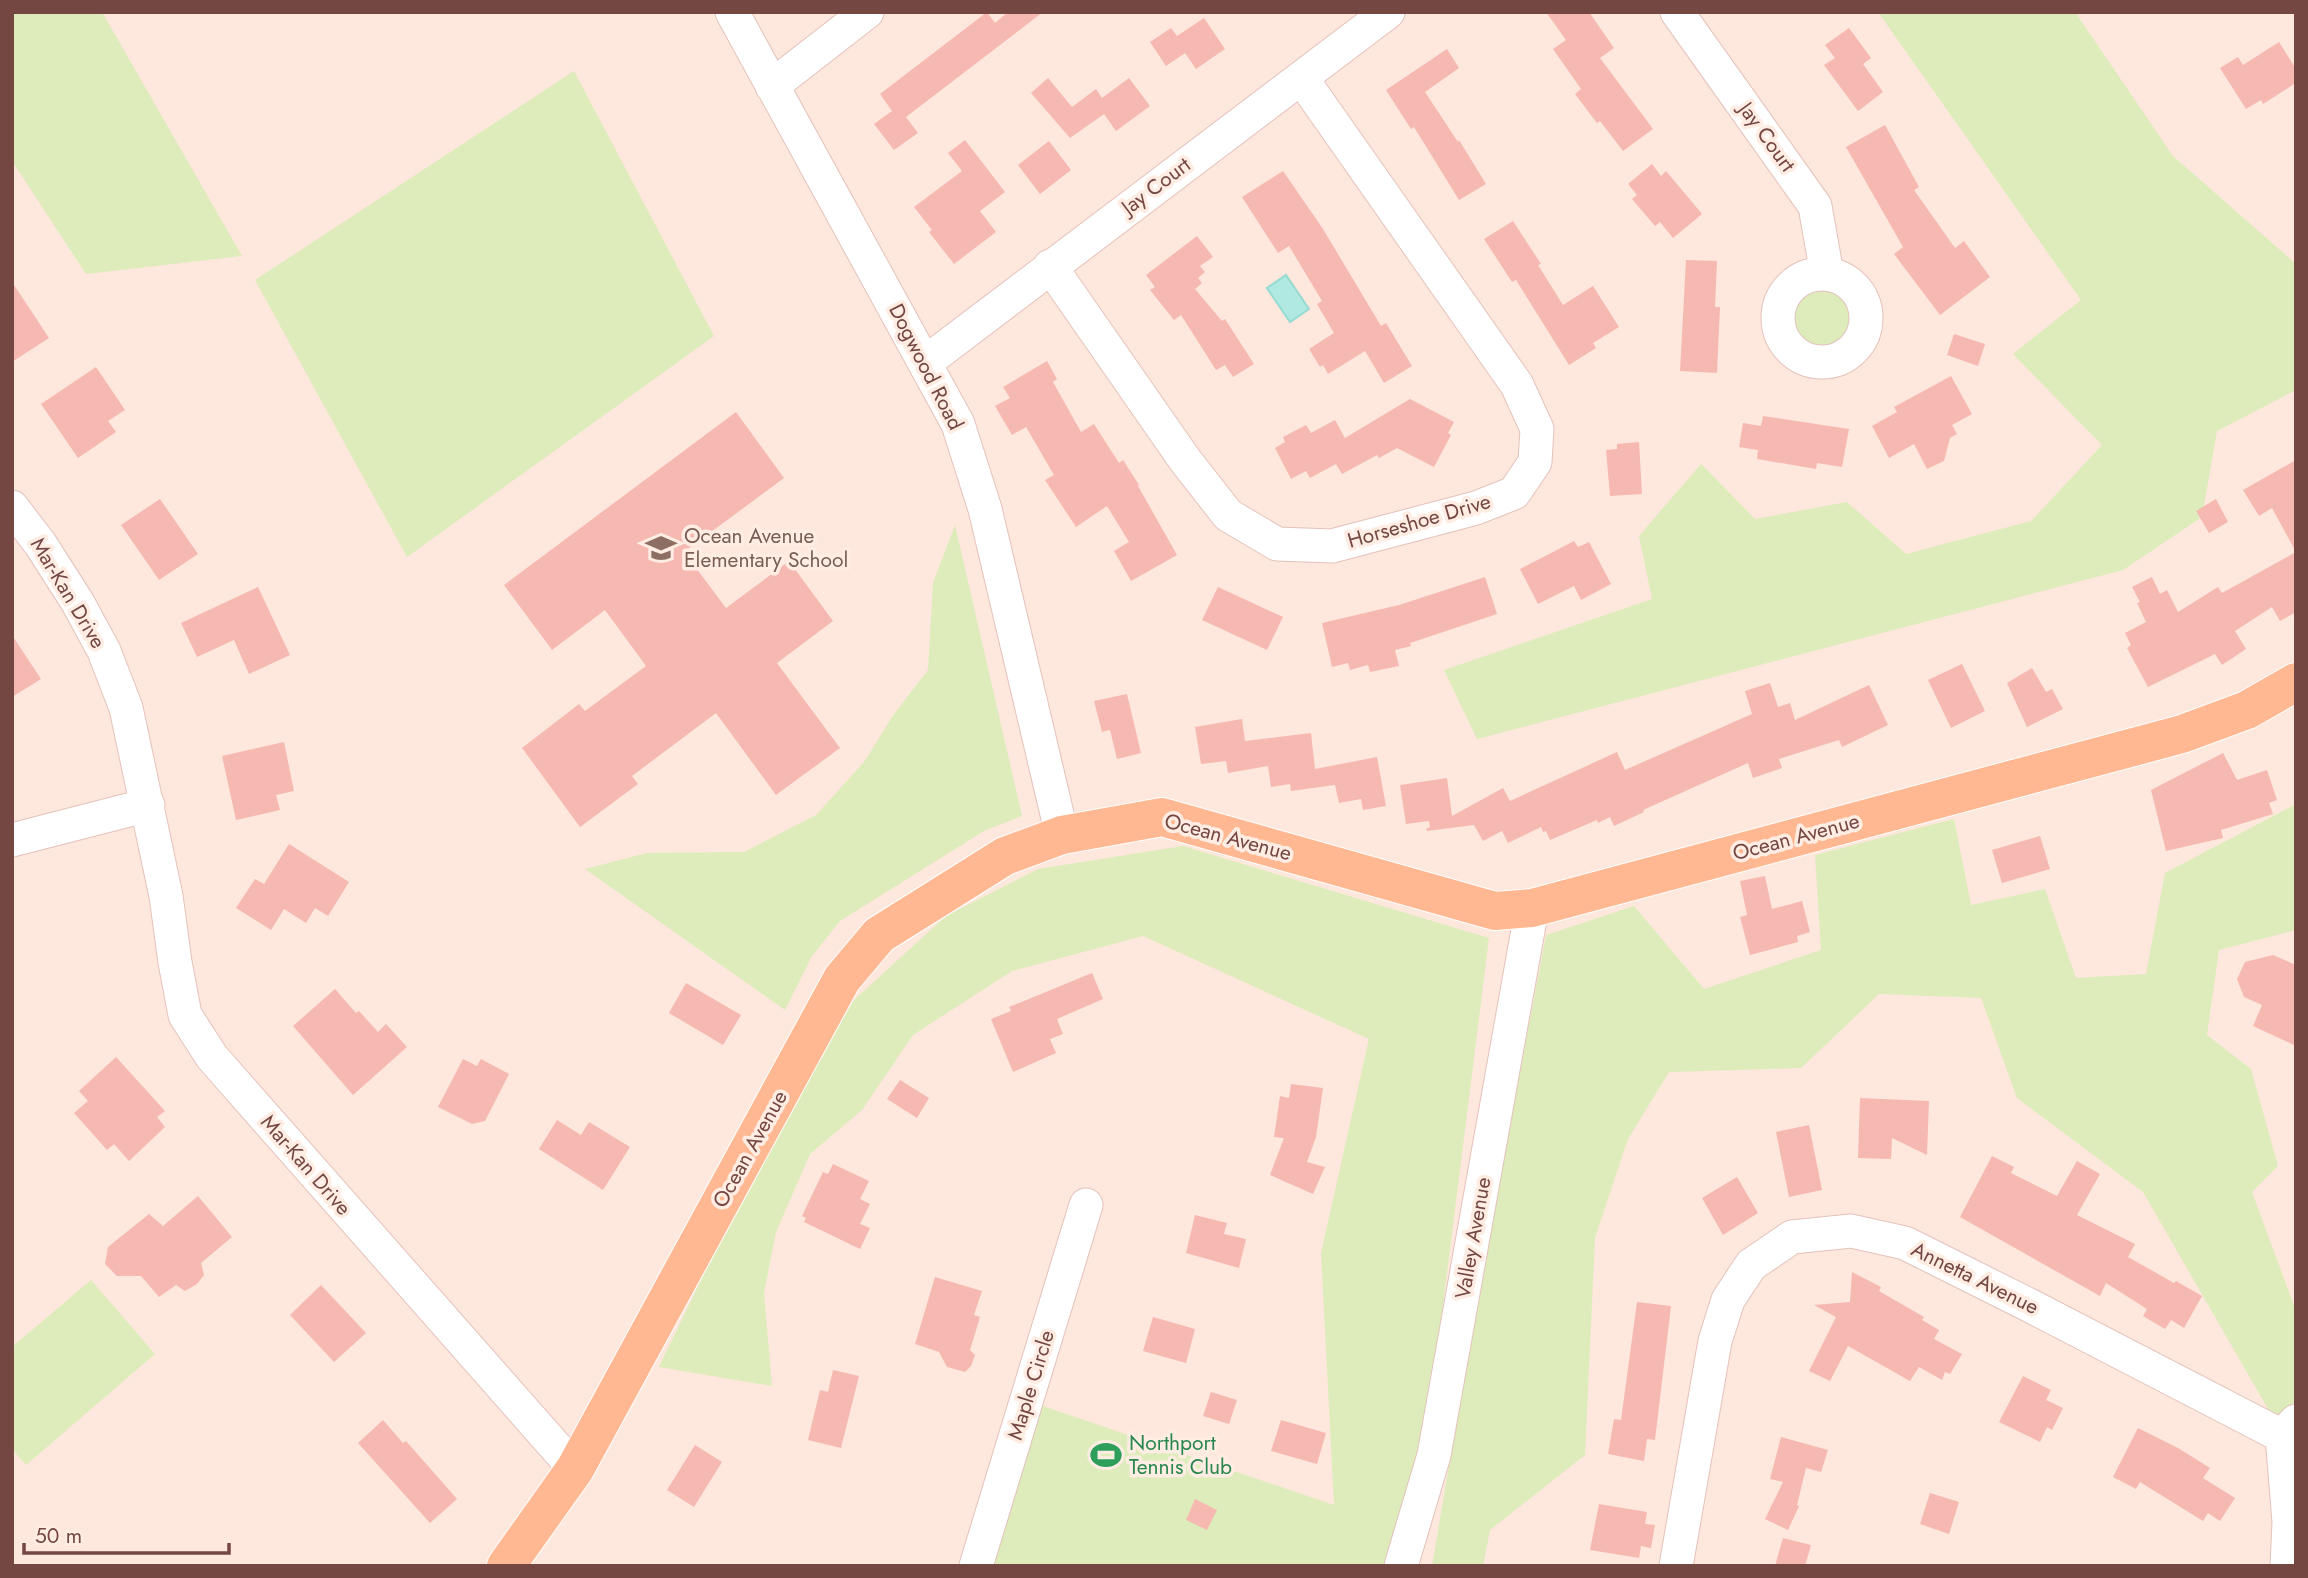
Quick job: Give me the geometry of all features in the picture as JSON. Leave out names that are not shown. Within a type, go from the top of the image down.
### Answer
[{"type":"main road","name":"Ocean Avenue","points":[[506,1566],[575,1469],[842,979],[879,935],[1005,856],[1062,835],[1162,817],[1495,911],[1532,908],[2182,734],[2247,710],[2296,682]]},
{"type":"street","name":"Dogwood Road","points":[[732,12],[958,424],[985,509],[1062,835]]},
{"type":"street","points":[[772,86],[867,12]]},
{"type":"street","name":"Jay Court","points":[[926,362],[1388,12]]},
{"type":"street","name":"Jay Court","points":[[1677,12],[1815,206],[1827,274]]},
{"type":"street","name":"Horseshoe Drive","points":[[1050,266],[1185,460],[1228,515],[1277,544],[1332,546],[1476,508],[1514,493],[1535,462],[1536,429],[1517,385],[1302,79]]},
{"type":"street","name":"Mar-Kan Drive","points":[[12,507],[41,545],[78,603],[104,651],[126,708],[148,805],[185,1015],[212,1057],[575,1469]]},
{"type":"street","points":[[12,840],[148,805]]},
{"type":"street","name":"Valley Avenue","points":[[1401,1566],[1434,1455],[1532,908]]},
{"type":"street","name":"Maple Circle","points":[[976,1566],[1086,1205]]},
{"type":"street","name":"Annetta Avenue","points":[[1676,1566],[1715,1341],[1728,1300],[1751,1265],[1792,1237],[1851,1231],[1905,1243],[2289,1429]]},
{"type":"street","points":[[2287,1566],[2289,1429]]},
{"type":"green space","points":[[12,12],[102,12],[242,256],[86,274],[12,161]]},
{"type":"green space","points":[[1878,12],[2075,12],[2173,156],[2296,264],[2296,390],[2217,431],[2202,517],[2123,570],[1477,739],[1444,670],[1652,599],[1639,536],[1701,464],[1755,519],[1847,502],[1906,554],[2031,521],[2102,445],[2013,354],[2081,300]]},
{"type":"green space","points":[[574,71],[714,336],[407,557],[255,280]]},
{"type":"green space","points":[[1820,279],[1835,282],[1847,290],[1855,302],[1858,317],[1855,332],[1847,344],[1835,352],[1820,355],[1805,352],[1793,344],[1785,332],[1782,317],[1785,302],[1793,290],[1805,282]]},
{"type":"green space","points":[[955,525],[1022,816],[984,831],[840,921],[812,956],[785,1010],[585,869],[647,853],[744,852],[816,815],[864,762],[894,714],[928,670],[933,583]]},
{"type":"green space","points":[[2296,804],[2296,930],[2219,950],[2207,1035],[2251,1069],[2278,1166],[2252,1192],[2296,1311],[2296,1401],[2275,1421],[2143,1192],[2017,1098],[1981,998],[1879,994],[1801,1068],[1669,1072],[1628,1139],[1595,1238],[1585,1455],[1490,1530],[1483,1566],[1432,1566],[1479,1289],[1546,935],[1634,906],[1704,989],[1821,950],[1815,855],[1954,819],[1971,905],[2045,889],[2076,978],[2146,974],[2165,873]]},
{"type":"green space","points":[[1183,846],[1489,938],[1424,1457],[1392,1566],[994,1566],[1040,1405],[1334,1505],[1321,1253],[1369,1039],[1143,936],[1012,971],[913,1035],[862,1110],[810,1154],[776,1232],[764,1293],[772,1386],[659,1367],[781,1114],[855,999],[946,916],[1038,869]]},
{"type":"green space","points":[[91,1280],[155,1354],[26,1465],[12,1449],[12,1347]]},
{"type":"water","points":[[1286,275],[1309,309],[1290,322],[1267,288]]},
{"type":"building","points":[[987,12],[995,23],[1008,12],[1043,12],[906,117],[918,133],[894,150],[874,124],[892,111],[880,94]]},
{"type":"building","points":[[1546,12],[1589,12],[1614,48],[1600,58],[1653,129],[1623,151],[1575,94],[1581,89],[1553,49],[1566,40]]},
{"type":"building","points":[[1204,18],[1225,49],[1196,69],[1185,53],[1166,66],[1150,42],[1171,28],[1177,36]]},
{"type":"building","points":[[1849,28],[1871,58],[1863,64],[1883,92],[1858,111],[1824,65],[1835,58],[1825,45]]},
{"type":"building","points":[[2279,42],[2296,69],[2296,83],[2263,104],[2261,100],[2246,109],[2220,68],[2238,57],[2243,65]]},
{"type":"building","points":[[1447,49],[1459,68],[1425,92],[1486,184],[1459,200],[1414,127],[1411,129],[1386,90]]},
{"type":"building","points":[[1048,78],[1072,107],[1096,89],[1102,98],[1129,78],[1150,106],[1116,131],[1104,114],[1070,138],[1031,93]]},
{"type":"building","points":[[1885,125],[1919,187],[1914,190],[1955,248],[1964,241],[1990,277],[1940,315],[1894,254],[1903,247],[1846,147]]},
{"type":"building","points":[[965,140],[1005,192],[980,211],[996,232],[954,264],[914,207],[962,171],[948,153]]},
{"type":"building","points":[[1049,141],[1071,170],[1040,194],[1018,165]]},
{"type":"building","points":[[1652,164],[1661,176],[1666,171],[1702,214],[1673,238],[1660,222],[1655,226],[1632,199],[1637,195],[1628,184]]},
{"type":"building","points":[[1283,171],[1323,229],[1381,326],[1386,323],[1412,366],[1384,383],[1365,351],[1328,374],[1323,365],[1320,367],[1309,349],[1334,333],[1317,304],[1322,301],[1289,246],[1278,253],[1242,197]]},
{"type":"building","points":[[1513,221],[1563,305],[1593,286],[1619,327],[1593,343],[1596,348],[1569,365],[1516,280],[1512,282],[1484,239]]},
{"type":"building","points":[[1197,236],[1213,257],[1200,266],[1205,272],[1198,278],[1202,283],[1195,289],[1222,321],[1225,319],[1254,364],[1233,377],[1225,365],[1216,370],[1181,315],[1174,320],[1150,290],[1155,287],[1146,275]]},
{"type":"building","points":[[1686,260],[1717,261],[1715,307],[1720,307],[1717,373],[1680,371]]},
{"type":"building","points":[[12,282],[49,338],[12,362]]},
{"type":"building","points":[[1954,334],[1985,344],[1978,366],[1947,355]]},
{"type":"building","points":[[1047,361],[1057,379],[1053,382],[1081,432],[1094,424],[1119,463],[1123,460],[1177,555],[1131,581],[1114,551],[1129,542],[1107,506],[1076,527],[1045,480],[1054,475],[1026,427],[1012,435],[995,406],[1010,398],[1003,387]]},
{"type":"building","points":[[96,367],[125,410],[108,421],[116,432],[78,458],[41,404]]},
{"type":"building","points":[[1951,376],[1972,414],[1952,425],[1957,434],[1950,438],[1944,461],[1927,469],[1914,444],[1889,458],[1872,426],[1897,412],[1894,407]]},
{"type":"building","points":[[1410,399],[1454,422],[1448,433],[1451,435],[1434,467],[1397,448],[1379,458],[1377,455],[1342,474],[1336,464],[1310,478],[1306,471],[1291,479],[1275,448],[1285,442],[1283,437],[1306,425],[1311,433],[1335,420],[1345,438]]},
{"type":"building","points":[[736,412],[784,478],[684,552],[726,608],[789,561],[833,621],[777,663],[840,748],[776,795],[716,713],[632,776],[638,784],[580,827],[522,748],[579,704],[585,711],[646,666],[605,610],[552,650],[504,585]]},
{"type":"building","points":[[1763,416],[1849,429],[1842,467],[1817,463],[1816,469],[1757,459],[1758,450],[1739,447],[1743,423],[1761,426]]},
{"type":"building","points":[[1639,442],[1642,494],[1610,496],[1606,450],[1617,449],[1617,444]]},
{"type":"building","points":[[2296,460],[2296,552],[2272,508],[2259,516],[2243,490]]},
{"type":"building","points":[[160,499],[198,554],[159,580],[121,525]]},
{"type":"building","points":[[2216,499],[2228,522],[2209,533],[2196,511]]},
{"type":"building","points":[[1574,541],[1578,547],[1589,542],[1611,584],[1581,600],[1574,586],[1538,604],[1520,569]]},
{"type":"building","points":[[2296,552],[2296,612],[2280,621],[2272,607],[2235,631],[2246,649],[2222,665],[2215,654],[2148,687],[2127,648],[2131,645],[2125,633],[2146,622],[2132,587],[2152,577],[2160,594],[2167,590],[2178,612],[2218,587],[2222,593]]},
{"type":"building","points":[[1485,577],[1497,614],[1395,650],[1399,666],[1370,672],[1368,665],[1350,670],[1348,663],[1332,667],[1322,623],[1399,605]]},
{"type":"building","points":[[258,587],[290,655],[249,674],[234,640],[197,657],[181,623]]},
{"type":"building","points":[[1218,587],[1283,617],[1267,650],[1202,620]]},
{"type":"building","points":[[12,635],[41,679],[12,697]]},
{"type":"building","points":[[1962,664],[1985,711],[1951,728],[1928,680]]},
{"type":"building","points":[[2032,668],[2046,692],[2052,689],[2063,709],[2027,727],[2007,683]]},
{"type":"building","points":[[1770,683],[1778,707],[1790,703],[1795,720],[1869,685],[1888,725],[1842,747],[1839,740],[1779,759],[1782,768],[1753,778],[1748,763],[1643,810],[1644,812],[1614,826],[1610,817],[1550,840],[1541,827],[1508,843],[1502,831],[1483,841],[1474,825],[1427,831],[1430,827],[1429,821],[1406,824],[1400,785],[1447,778],[1452,816],[1503,788],[1510,801],[1617,752],[1625,770],[1752,714],[1745,691]]},
{"type":"building","points":[[1127,694],[1141,753],[1117,759],[1110,730],[1102,732],[1094,701]]},
{"type":"building","points":[[1242,719],[1245,741],[1311,733],[1315,769],[1377,757],[1386,806],[1363,810],[1361,799],[1339,803],[1335,785],[1291,791],[1290,784],[1271,787],[1268,766],[1228,773],[1226,761],[1201,764],[1195,727]]},
{"type":"building","points":[[284,742],[294,791],[276,795],[280,810],[236,820],[222,756]]},
{"type":"building","points":[[2223,753],[2237,780],[2267,770],[2277,800],[2269,803],[2273,814],[2221,830],[2223,838],[2166,851],[2151,790]]},
{"type":"building","points":[[2040,836],[2050,869],[2002,883],[1992,850]]},
{"type":"building","points":[[289,844],[349,882],[328,916],[315,908],[306,923],[284,909],[271,930],[236,908],[255,879],[264,884]]},
{"type":"building","points":[[1765,876],[1772,909],[1802,901],[1810,932],[1797,936],[1798,942],[1750,955],[1740,917],[1747,915],[1740,881]]},
{"type":"building","points":[[2273,955],[2296,965],[2296,1046],[2253,1026],[2262,1005],[2244,997],[2237,979],[2245,962]]},
{"type":"building","points":[[1092,973],[1103,999],[1057,1019],[1063,1034],[1050,1039],[1056,1053],[1013,1072],[991,1019],[1011,1011],[1009,1007]]},
{"type":"building","points":[[686,983],[741,1015],[723,1045],[669,1013]]},
{"type":"building","points":[[335,989],[356,1013],[359,1011],[378,1032],[386,1024],[407,1047],[353,1095],[293,1026]]},
{"type":"building","points":[[116,1057],[165,1111],[157,1117],[165,1127],[129,1161],[114,1144],[107,1150],[74,1113],[88,1101],[79,1091]]},
{"type":"building","points":[[463,1059],[477,1066],[481,1059],[509,1074],[485,1121],[472,1124],[438,1107]]},
{"type":"building","points":[[900,1080],[929,1098],[917,1118],[887,1099]]},
{"type":"building","points":[[1291,1084],[1323,1088],[1316,1137],[1307,1162],[1325,1167],[1313,1194],[1270,1175],[1284,1138],[1274,1137],[1280,1096],[1289,1098]]},
{"type":"building","points":[[1860,1098],[1929,1101],[1927,1155],[1892,1138],[1891,1159],[1858,1158]]},
{"type":"building","points":[[557,1120],[581,1135],[589,1122],[630,1147],[603,1190],[539,1149]]},
{"type":"building","points":[[1809,1125],[1822,1190],[1789,1197],[1776,1132]]},
{"type":"building","points":[[1992,1156],[2014,1167],[2011,1173],[2057,1196],[2077,1161],[2100,1174],[2077,1215],[2135,1244],[2128,1257],[2202,1296],[2184,1328],[2171,1320],[2165,1329],[2143,1316],[2147,1309],[2106,1283],[2100,1296],[1960,1217]]},
{"type":"building","points":[[833,1164],[869,1181],[860,1199],[870,1204],[860,1224],[870,1228],[860,1249],[804,1222],[806,1218],[802,1216],[823,1172],[828,1174]]},
{"type":"building","points":[[1737,1177],[1758,1213],[1723,1235],[1702,1198]]},
{"type":"building","points":[[198,1196],[232,1237],[201,1263],[204,1275],[197,1284],[185,1291],[176,1285],[159,1297],[141,1276],[117,1276],[105,1264],[108,1247],[149,1214],[163,1226]]},
{"type":"building","points":[[1195,1215],[1227,1223],[1224,1234],[1246,1239],[1239,1268],[1186,1253]]},
{"type":"building","points":[[1852,1272],[1881,1287],[1879,1291],[1924,1317],[1922,1320],[1939,1330],[1934,1339],[1962,1354],[1950,1374],[1945,1372],[1942,1380],[1919,1367],[1910,1381],[1848,1346],[1830,1381],[1809,1371],[1836,1317],[1814,1305],[1850,1302]]},
{"type":"building","points":[[935,1277],[982,1291],[974,1315],[980,1317],[970,1350],[975,1355],[971,1366],[965,1372],[947,1367],[939,1352],[915,1344]]},
{"type":"building","points":[[321,1285],[366,1333],[334,1362],[290,1315]]},
{"type":"building","points":[[1637,1302],[1671,1306],[1655,1440],[1647,1439],[1644,1461],[1608,1454],[1614,1419],[1621,1420]]},
{"type":"building","points":[[1153,1317],[1195,1329],[1186,1363],[1143,1351]]},
{"type":"building","points":[[833,1370],[859,1376],[841,1448],[808,1440],[820,1390],[828,1392]]},
{"type":"building","points":[[2023,1376],[2051,1390],[2046,1400],[2063,1408],[2052,1430],[2047,1427],[2040,1442],[1999,1422]]},
{"type":"building","points":[[1211,1392],[1237,1400],[1229,1424],[1203,1416]]},
{"type":"building","points":[[383,1420],[403,1443],[406,1441],[457,1499],[430,1523],[358,1443]]},
{"type":"building","points":[[1281,1420],[1326,1433],[1317,1464],[1271,1451]]},
{"type":"building","points":[[2138,1428],[2210,1468],[2203,1478],[2235,1498],[2220,1521],[2208,1513],[2203,1521],[2140,1482],[2136,1489],[2113,1477]]},
{"type":"building","points":[[1781,1437],[1828,1450],[1821,1472],[1806,1468],[1797,1505],[1799,1506],[1788,1530],[1765,1519],[1783,1482],[1770,1479]]},
{"type":"building","points":[[695,1445],[722,1462],[694,1507],[667,1490]]},
{"type":"building","points":[[1930,1493],[1959,1502],[1949,1534],[1920,1524]]},
{"type":"building","points":[[1195,1499],[1217,1510],[1207,1530],[1186,1520]]},
{"type":"building","points":[[1599,1504],[1647,1512],[1645,1524],[1655,1525],[1651,1548],[1641,1546],[1639,1558],[1590,1550]]},
{"type":"building","points":[[1783,1538],[1811,1545],[1805,1566],[1775,1566]]},
{"type":"place","name":"Ocean Avenue Elementary School","points":[[661,548]]},
{"type":"place","name":"Northport Tennis Club","points":[[1106,1455]]}]
